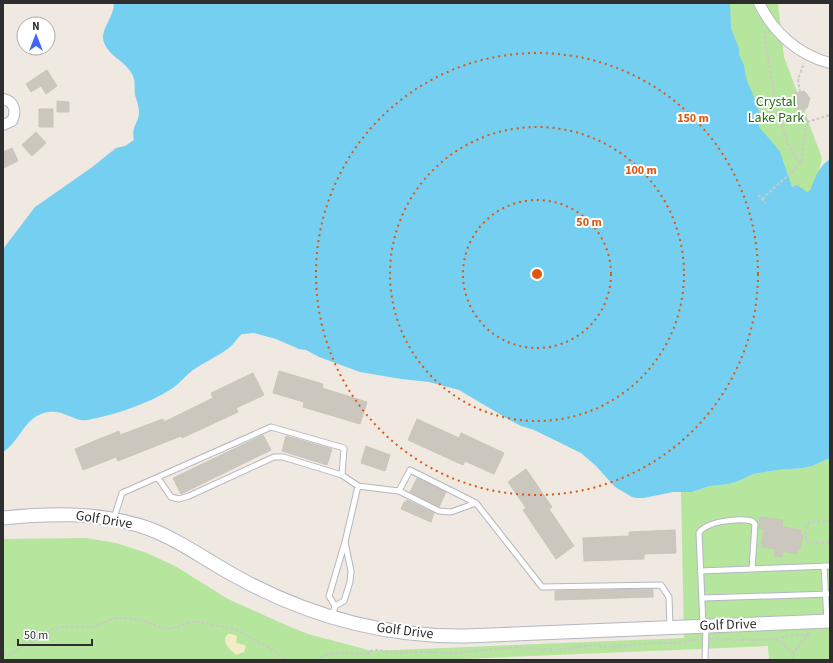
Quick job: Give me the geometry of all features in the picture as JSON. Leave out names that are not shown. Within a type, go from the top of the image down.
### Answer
[{"type":"street","points":[[761,7],[780,35],[808,55],[830,63]]},
{"type":"street","points":[[3,99],[12,104],[15,111],[12,121],[3,126]]},
{"type":"street","name":"Golf Drive","points":[[3,518],[68,514],[114,519],[142,526],[181,543],[238,578],[293,604],[334,612],[381,630],[420,635],[437,636],[825,622]]},
{"type":"lane","points":[[114,519],[122,493],[271,426],[344,448],[342,475]]},
{"type":"lane","points":[[158,478],[171,497],[179,499],[189,496],[274,457],[284,457],[342,475],[358,486],[399,491],[439,510],[451,512],[476,502]]},
{"type":"lane","points":[[399,491],[410,470],[476,502],[542,587],[661,585],[669,598],[670,628]]},
{"type":"lane","points":[[334,612],[329,596],[345,542],[358,486]]},
{"type":"lane","points":[[705,660],[705,626],[700,571],[699,533],[708,525],[726,521],[752,521],[755,524],[752,569]]},
{"type":"lane","points":[[334,612],[344,601],[350,582],[351,571],[345,542]]},
{"type":"lane","points":[[824,566],[828,594],[825,622]]},
{"type":"lane","points":[[700,571],[830,566]]},
{"type":"lane","points":[[703,598],[828,594]]},
{"type":"path","points":[[761,7],[770,71],[784,130],[794,155],[801,162]]},
{"type":"path","points":[[762,199],[801,162],[807,122],[798,79],[808,55]]},
{"type":"path","points":[[807,122],[830,115]]},
{"type":"path","points":[[758,195],[766,203]]},
{"type":"path","points":[[830,521],[810,522],[807,527],[806,535],[807,542],[830,542]]},
{"type":"path","points":[[3,655],[8,655],[53,629],[63,627],[93,627],[115,618],[130,618],[167,629],[178,627],[190,622],[200,622],[234,629],[270,648],[286,660]]},
{"type":"path","points":[[792,660],[794,653],[808,635],[825,622]]},
{"type":"path","points":[[711,639],[735,639],[750,641],[808,635]]},
{"type":"path","points":[[317,660],[332,653],[368,654],[369,651],[378,650],[400,653],[454,653],[516,647],[556,650],[592,645],[614,646],[676,643],[699,639]]},
{"type":"path","points":[[776,639],[794,653]]},
{"type":"path","points":[[368,654],[368,660]]},
{"type":"green space","name":"Crystal Lake Park","points":[[724,3],[778,3],[784,57],[822,158],[811,202],[788,194],[751,118]]},
{"type":"green space","points":[[830,458],[830,660],[769,660],[768,646],[440,660],[3,660],[3,539],[85,538],[116,543],[147,553],[175,566],[228,599],[288,626],[308,634],[372,651],[684,638],[681,492],[692,492],[710,486],[729,484],[753,474],[812,466]]},
{"type":"sand","points":[[228,634],[237,636],[236,643],[245,645],[246,647],[244,652],[236,655],[230,649],[225,641]]},
{"type":"water","points":[[114,3],[730,3],[731,28],[739,49],[739,55],[744,65],[746,78],[758,107],[759,127],[780,152],[792,187],[797,185],[807,192],[810,191],[815,177],[820,169],[830,159],[830,458],[812,466],[753,474],[729,484],[710,486],[692,492],[673,492],[644,498],[636,498],[615,487],[596,466],[581,453],[534,430],[521,426],[459,390],[429,382],[360,372],[319,357],[306,350],[299,349],[276,339],[254,333],[242,334],[229,348],[193,370],[173,388],[132,408],[88,420],[77,419],[55,412],[41,414],[25,426],[13,443],[3,452],[3,249],[35,207],[91,168],[116,148],[125,146],[134,140],[133,131],[139,113],[135,95],[134,79],[129,69],[107,49],[103,38]]},
{"type":"building","points":[[47,70],[57,86],[46,94],[41,86],[31,92],[26,84]]},
{"type":"building","points":[[804,91],[810,98],[807,108],[797,109],[791,102],[795,93]]},
{"type":"building","points":[[57,101],[69,102],[69,112],[57,112]]},
{"type":"building","points":[[39,109],[53,109],[53,127],[39,127]]},
{"type":"building","points":[[36,132],[46,143],[32,156],[22,145]]},
{"type":"building","points":[[12,148],[18,161],[3,168],[3,152]]},
{"type":"building","points":[[279,371],[323,384],[322,388],[367,402],[360,424],[303,407],[304,402],[273,393]]},
{"type":"building","points":[[253,373],[264,395],[236,408],[238,412],[182,438],[181,436],[118,461],[116,457],[83,470],[75,449],[119,431],[120,435],[163,419],[164,422],[213,398],[211,393]]},
{"type":"building","points":[[417,419],[459,438],[461,433],[504,453],[494,474],[465,461],[463,465],[408,440]]},
{"type":"building","points":[[263,435],[271,450],[181,494],[173,478]]},
{"type":"building","points":[[286,436],[332,449],[327,465],[282,451]]},
{"type":"building","points":[[366,446],[390,455],[385,471],[361,463]]},
{"type":"building","points":[[526,469],[552,507],[549,509],[574,546],[556,559],[523,510],[526,508],[508,482]]},
{"type":"building","points":[[417,478],[446,492],[439,507],[410,492]]},
{"type":"building","points":[[407,500],[434,513],[431,522],[401,509],[404,502]]},
{"type":"building","points":[[760,517],[783,520],[782,527],[801,530],[800,534],[803,535],[800,549],[798,548],[797,554],[783,551],[782,557],[774,556],[776,549],[761,547],[764,529],[759,528]]},
{"type":"building","points":[[675,530],[676,553],[644,554],[644,559],[584,561],[583,538],[629,536],[629,532]]},
{"type":"building","points":[[653,589],[653,597],[555,600],[555,591]]}]
